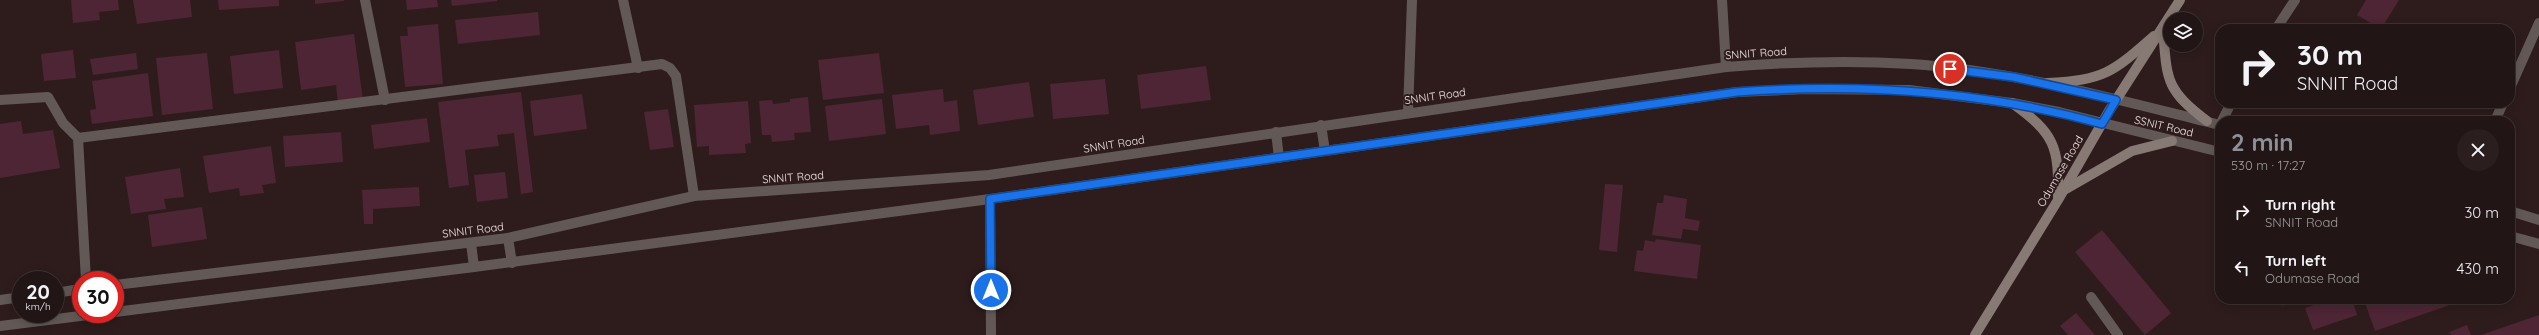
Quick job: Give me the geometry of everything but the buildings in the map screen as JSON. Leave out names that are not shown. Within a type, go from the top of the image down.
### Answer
[{"type":"main road","name":"Odumase Road","points":[[2173,12],[2180,0]]},
{"type":"main road","name":"Odumase Road","points":[[1975,335],[2060,196],[2116,100],[2163,29]]},
{"type":"main road","points":[[2047,83],[2089,80],[2104,75],[2126,61],[2163,29]]},
{"type":"main road","points":[[2165,52],[2167,69],[2173,89],[2183,103],[2207,121]]},
{"type":"main road","points":[[2012,103],[2036,120],[2044,128],[2052,144],[2058,171],[2060,196]]},
{"type":"main road","points":[[2060,196],[2096,170],[2132,151],[2172,141]]},
{"type":"street","points":[[365,0],[385,100]]},
{"type":"street","points":[[623,0],[638,68]]},
{"type":"street","points":[[1408,112],[1412,0]]},
{"type":"street","points":[[1722,0],[1726,67]]},
{"type":"street","points":[[2279,24],[2295,0]]},
{"type":"street","points":[[2515,77],[2539,23]]},
{"type":"street","name":"SNNIT Road","points":[[124,284],[508,238],[694,196],[989,175],[1408,112],[1726,67],[1775,63],[1912,64],[2047,83],[2116,100]]},
{"type":"street","points":[[78,138],[662,64],[670,68],[676,76],[694,196]]},
{"type":"street","points":[[124,311],[474,268],[990,199],[1751,91],[1806,89],[1909,90],[2012,103],[2059,112],[2102,124]]},
{"type":"street","points":[[0,100],[48,97],[63,123],[78,138],[85,271]]},
{"type":"street","name":"SSNIT Road","points":[[2116,100],[2215,123]]},
{"type":"street","name":"SSNIT Road","points":[[2102,124],[2215,151]]},
{"type":"street","points":[[1321,125],[1325,151]]},
{"type":"street","points":[[1276,132],[1279,158]]},
{"type":"street","points":[[990,199],[991,335]]},
{"type":"street","points":[[2515,213],[2539,220]]},
{"type":"street","points":[[2515,237],[2539,244]]},
{"type":"street","points":[[508,238],[512,263]]},
{"type":"street","points":[[471,243],[474,268]]},
{"type":"street","points":[[2091,297],[2118,335]]},
{"type":"street","points":[[0,300],[12,298]]},
{"type":"street","points":[[0,326],[72,317]]},
{"type":"route","points":[[991,290],[990,199],[1737,92],[1778,89],[1909,90],[1994,102],[2012,103],[2059,112],[2102,124],[2116,100],[2047,83],[1950,69]]}]
